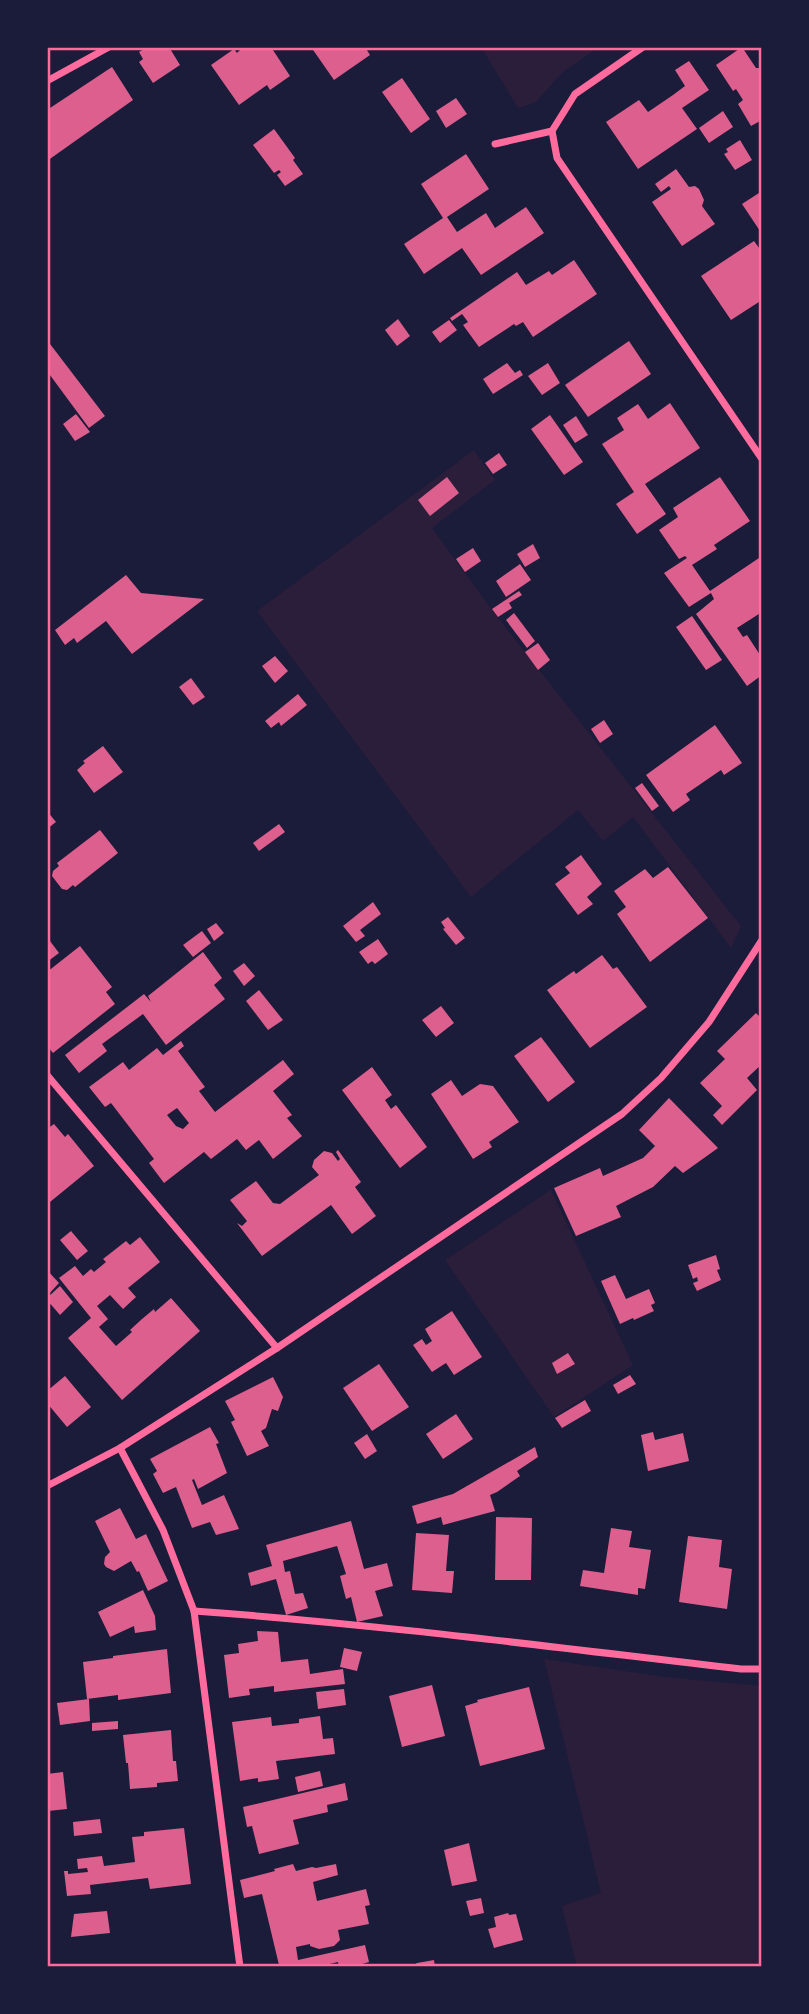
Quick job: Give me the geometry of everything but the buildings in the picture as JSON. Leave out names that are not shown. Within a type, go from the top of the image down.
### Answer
[{"type":"street","points":[[47,80],[109,47]]},
{"type":"street","points":[[643,47],[575,94],[552,131],[557,158],[762,459]]},
{"type":"street","points":[[495,144],[552,131]]},
{"type":"street","points":[[47,1486],[120,1448],[277,1348],[622,1114],[661,1078],[709,1022],[762,940]]},
{"type":"street","points":[[47,1075],[277,1348]]},
{"type":"street","points":[[120,1448],[163,1530],[194,1611],[240,1967]]},
{"type":"street","points":[[194,1611],[520,1643],[741,1669],[762,1669]]},
{"type":"shaded area","points":[[481,47],[599,47],[562,73],[535,103],[518,108]]},
{"type":"shaded area","points":[[474,450],[495,480],[432,528],[492,610],[741,926],[731,948],[633,817],[603,841],[578,810],[471,897],[257,611]]},
{"type":"shaded area","points":[[551,1190],[633,1365],[554,1417],[445,1260]]},
{"type":"shaded area","points":[[544,1659],[665,1677],[762,1686],[762,1967],[577,1967],[562,1906],[601,1893]]}]
